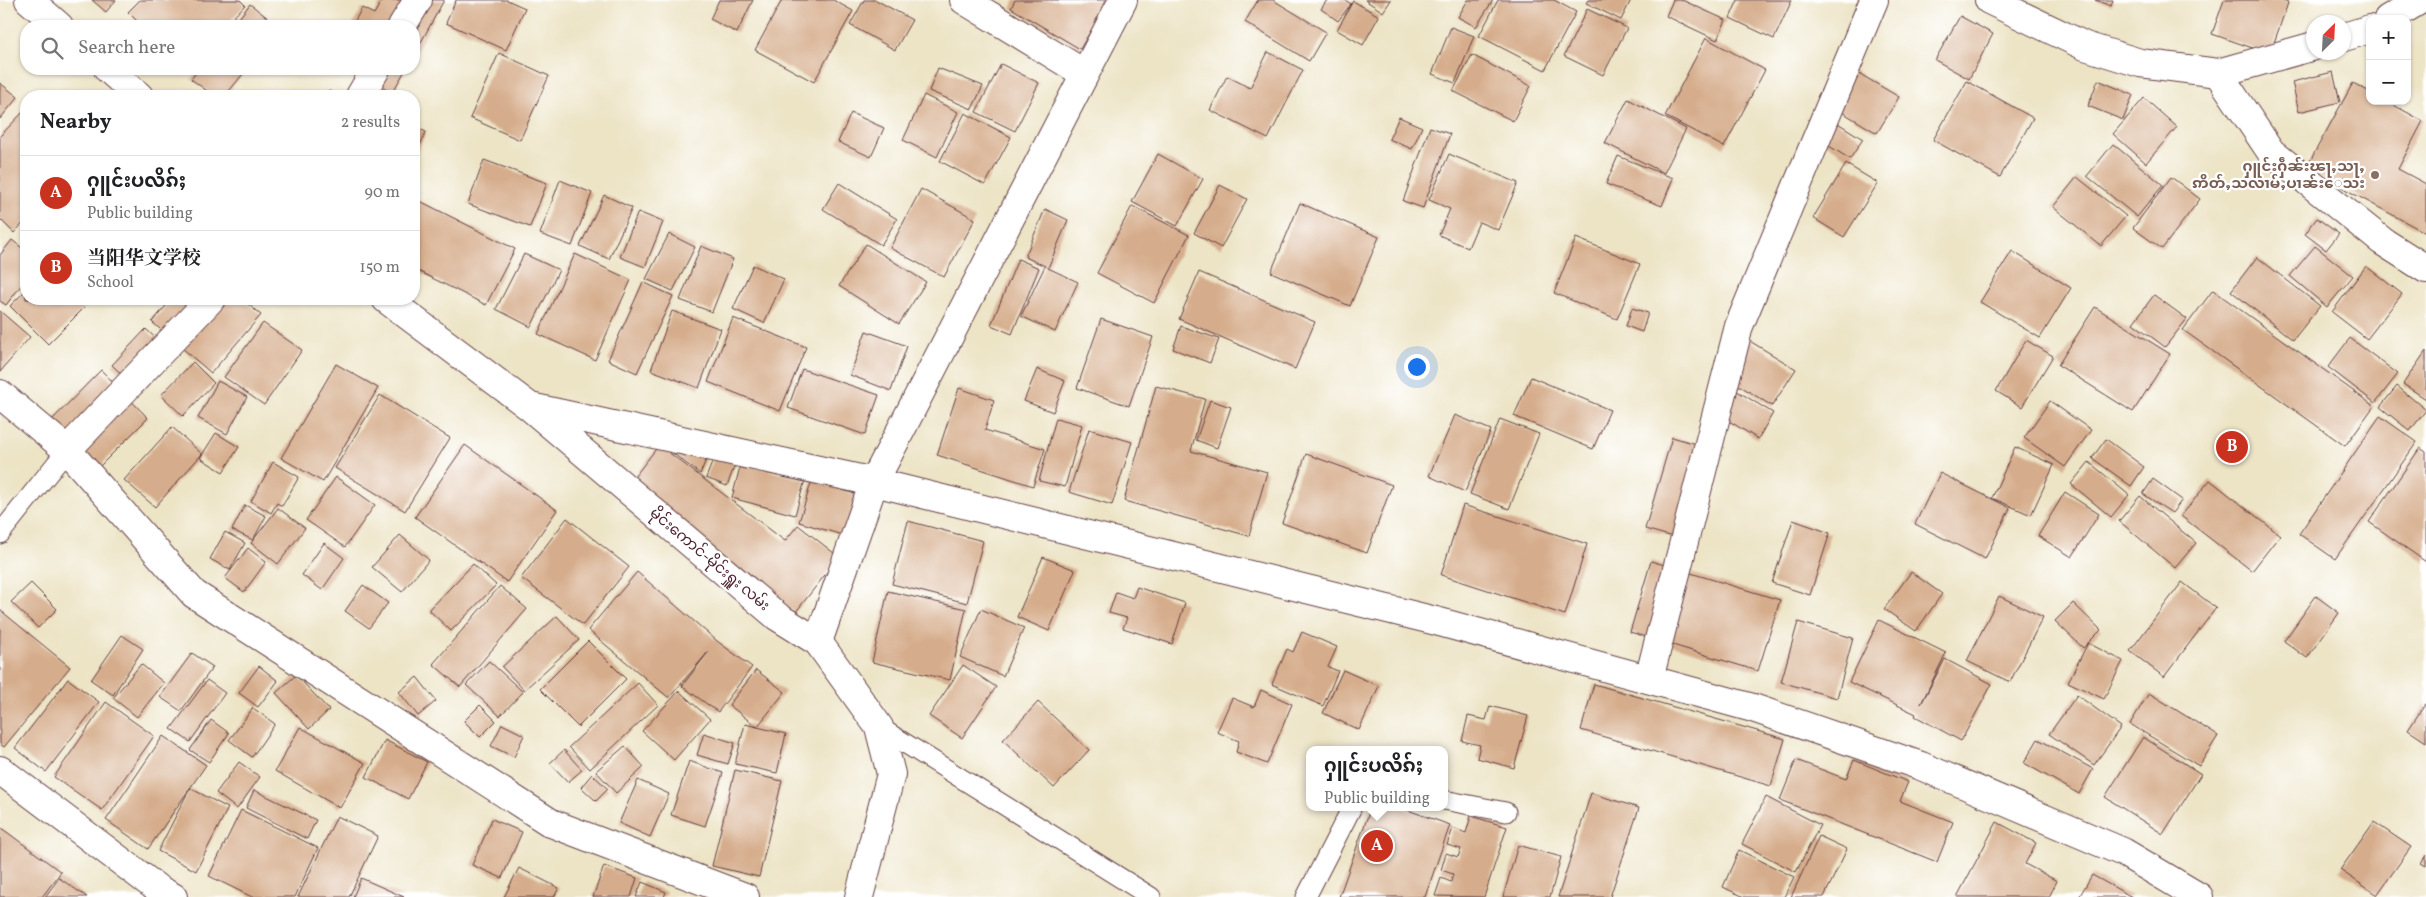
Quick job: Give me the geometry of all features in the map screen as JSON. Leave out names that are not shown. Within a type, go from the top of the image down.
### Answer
[{"type":"street","points":[[406,20],[418,0]]},
{"type":"street","points":[[964,0],[1085,74]]},
{"type":"street","points":[[818,642],[874,482],[1123,0]]},
{"type":"street","points":[[1648,679],[1739,326],[1874,0]]},
{"type":"street","points":[[1989,0],[2085,46],[2140,63],[2218,73],[2306,48]]},
{"type":"street","points":[[2395,15],[2420,0]]},
{"type":"street","points":[[2351,35],[2366,30]]},
{"type":"street","points":[[2218,73],[2271,152],[2382,241],[2426,269]]},
{"type":"street","points":[[115,75],[132,90]]},
{"type":"street","points":[[364,90],[372,75]]},
{"type":"street","points":[[67,450],[205,305]]},
{"type":"street","name":"မိုင်းကောင်-မိုင်းရှူး လမ်း","points":[[394,305],[530,407],[778,617],[818,642],[879,727],[891,774],[859,897]]},
{"type":"street","points":[[0,394],[67,450],[194,594],[551,823],[745,897]]},
{"type":"street","points":[[530,407],[874,482],[1436,621],[1753,708],[1921,766],[2123,852],[2199,897]]},
{"type":"street","points":[[0,770],[162,894]]},
{"type":"lane","points":[[0,534],[67,450]]},
{"type":"lane","points":[[879,727],[1151,897]]},
{"type":"lane","points":[[1448,801],[1506,812]]},
{"type":"lane","points":[[1306,897],[1350,811]]},
{"type":"building","points":[[92,0],[116,0],[106,12]]},
{"type":"building","points":[[140,0],[240,0],[245,5],[231,20],[136,20],[128,12]]},
{"type":"building","points":[[382,0],[444,0],[420,44],[420,20],[355,20],[362,8],[374,14]]},
{"type":"building","points":[[456,0],[507,0],[525,8],[506,50],[446,23]]},
{"type":"building","points":[[719,0],[753,0],[737,33],[710,19]]},
{"type":"building","points":[[782,0],[833,0],[853,11],[814,82],[755,50]]},
{"type":"building","points":[[864,0],[876,0],[912,20],[895,50],[850,25]]},
{"type":"building","points":[[1015,0],[1109,0],[1080,49],[1011,8]]},
{"type":"building","points":[[1258,0],[1273,0],[1326,32],[1309,61],[1245,22]]},
{"type":"building","points":[[1327,0],[1345,0],[1351,4],[1338,21],[1321,9]]},
{"type":"building","points":[[1365,0],[1391,0],[1383,12]]},
{"type":"building","points":[[1468,0],[1493,0],[1476,27],[1458,17]]},
{"type":"building","points":[[1498,0],[1554,0],[1576,12],[1545,70],[1479,36]]},
{"type":"building","points":[[1588,0],[1631,0],[1621,20],[1586,3]]},
{"type":"building","points":[[1673,0],[1682,0],[1726,20],[1717,40],[1666,16]]},
{"type":"building","points":[[1738,0],[1792,0],[1774,39],[1730,18]]},
{"type":"building","points":[[2095,0],[2113,0],[2111,6]]},
{"type":"building","points":[[2224,0],[2280,0],[2288,3],[2270,54],[2212,34]]},
{"type":"building","points":[[1353,1],[1379,16],[1363,45],[1337,30]]},
{"type":"building","points":[[250,4],[270,20],[238,20]]},
{"type":"building","points":[[1587,9],[1627,28],[1603,75],[1564,56]]},
{"type":"building","points":[[1960,16],[1993,34],[1969,79],[1935,60]]},
{"type":"building","points":[[1451,27],[1474,36],[1455,83],[1432,74]]},
{"type":"building","points":[[1706,38],[1765,70],[1724,147],[1665,116]]},
{"type":"building","points":[[1268,52],[1303,70],[1268,139],[1210,110],[1227,76],[1250,88]]},
{"type":"building","points":[[499,53],[549,76],[520,140],[470,118]]},
{"type":"building","points":[[1472,55],[1531,86],[1513,121],[1453,91]]},
{"type":"building","points":[[1838,61],[1899,97],[1877,133],[1817,97]]},
{"type":"building","points":[[1001,64],[1039,83],[1015,131],[976,112]]},
{"type":"building","points":[[938,68],[983,86],[972,109],[929,91]]},
{"type":"building","points":[[2333,72],[2340,102],[2299,112],[2292,82]]},
{"type":"building","points":[[194,75],[242,75],[230,90],[206,90],[191,79]]},
{"type":"building","points":[[360,75],[402,75],[394,90],[387,90]]},
{"type":"building","points":[[2098,80],[2133,95],[2123,120],[2088,106]]},
{"type":"building","points":[[1967,81],[2033,118],[2000,177],[1933,140]]},
{"type":"building","points":[[0,83],[18,97],[0,119]]},
{"type":"building","points":[[2353,83],[2366,90],[2366,105],[2393,105],[2423,121],[2398,169],[2426,184],[2426,233],[2306,168]]},
{"type":"building","points":[[924,95],[958,112],[937,157],[903,140]]},
{"type":"building","points":[[2144,98],[2177,127],[2146,163],[2113,134]]},
{"type":"building","points":[[1628,99],[1686,129],[1664,173],[1605,143]]},
{"type":"building","points":[[851,113],[884,128],[871,157],[838,142]]},
{"type":"building","points":[[965,113],[1011,137],[985,185],[940,161]]},
{"type":"building","points":[[20,115],[20,226],[14,233],[0,219],[0,136]]},
{"type":"building","points":[[1825,115],[1863,139],[1850,159],[1813,136]]},
{"type":"building","points":[[1399,117],[1422,127],[1412,149],[1389,139]]},
{"type":"building","points":[[1430,127],[1450,134],[1423,208],[1403,201]]},
{"type":"building","points":[[420,129],[426,132],[420,146]]},
{"type":"building","points":[[2113,144],[2163,185],[2137,217],[2087,176]]},
{"type":"building","points":[[1158,154],[1203,179],[1177,226],[1132,202]]},
{"type":"building","points":[[1449,154],[1518,183],[1498,230],[1479,222],[1468,248],[1439,235],[1450,209],[1429,200]]},
{"type":"building","points":[[1618,156],[1673,178],[1662,206],[1606,184]]},
{"type":"building","points":[[484,160],[547,183],[530,227],[468,204]]},
{"type":"building","points":[[1846,164],[1878,183],[1844,237],[1813,218]]},
{"type":"building","points":[[2077,177],[2126,216],[2101,246],[2053,207]]},
{"type":"building","points":[[2171,177],[2200,199],[2162,249],[2133,228]]},
{"type":"building","points":[[560,180],[592,193],[572,246],[540,234]]},
{"type":"building","points":[[839,183],[897,219],[881,245],[823,209]]},
{"type":"building","points":[[1220,185],[1247,199],[1221,248],[1194,233]]},
{"type":"building","points":[[921,189],[975,219],[944,277],[890,248]]},
{"type":"building","points":[[604,195],[632,208],[609,259],[580,246]]},
{"type":"building","points":[[420,201],[515,249],[486,305],[420,272]]},
{"type":"building","points":[[1300,203],[1379,237],[1350,306],[1271,272]]},
{"type":"building","points":[[1132,206],[1189,235],[1154,303],[1097,273]]},
{"type":"building","points":[[1045,209],[1068,220],[1048,268],[1078,282],[1055,332],[1021,316],[1045,266],[1025,257]]},
{"type":"building","points":[[638,212],[663,222],[645,267],[620,257]]},
{"type":"building","points":[[2317,218],[2339,234],[2326,250],[2305,234]]},
{"type":"building","points":[[669,234],[695,247],[673,291],[646,279]]},
{"type":"building","points":[[1576,238],[1640,264],[1617,319],[1554,293]]},
{"type":"building","points":[[12,240],[20,246],[20,287],[6,305],[0,301],[0,255]]},
{"type":"building","points":[[866,244],[926,282],[899,324],[839,286]]},
{"type":"building","points":[[701,246],[733,259],[712,312],[680,300]]},
{"type":"building","points":[[2315,246],[2353,276],[2327,307],[2290,276]]},
{"type":"building","points":[[2012,251],[2071,288],[2040,338],[1980,302]]},
{"type":"building","points":[[524,254],[559,270],[531,327],[496,309]]},
{"type":"building","points":[[575,254],[631,280],[595,360],[538,334]]},
{"type":"building","points":[[2257,257],[2320,306],[2293,340],[2231,291]]},
{"type":"building","points":[[1018,259],[1039,268],[1012,334],[991,325]]},
{"type":"building","points":[[753,265],[784,279],[764,323],[733,309]]},
{"type":"building","points":[[2366,266],[2402,294],[2367,339],[2332,312]]},
{"type":"building","points":[[1199,272],[1315,322],[1295,369],[1179,319]]},
{"type":"building","points":[[643,282],[673,296],[637,373],[608,360]]},
{"type":"building","points":[[2213,290],[2374,406],[2345,446],[2183,330]]},
{"type":"building","points":[[2154,295],[2187,319],[2165,347],[2133,323]]},
{"type":"building","points":[[20,296],[20,305],[87,305],[48,344],[10,306]]},
{"type":"building","points":[[167,305],[249,305],[261,315],[211,373],[152,322]]},
{"type":"building","points":[[2095,307],[2170,354],[2133,412],[2058,365]]},
{"type":"building","points":[[1632,308],[1648,313],[1642,332],[1626,326]]},
{"type":"building","points":[[0,311],[30,337],[0,372]]},
{"type":"building","points":[[672,311],[721,329],[699,388],[651,370]]},
{"type":"building","points":[[733,318],[806,347],[780,411],[708,382]]},
{"type":"building","points":[[1101,319],[1153,337],[1129,406],[1077,388]]},
{"type":"building","points":[[263,323],[302,350],[264,405],[224,377]]},
{"type":"building","points":[[1181,326],[1219,339],[1210,363],[1173,349]]},
{"type":"building","points":[[146,329],[175,357],[141,393],[112,365]]},
{"type":"building","points":[[866,331],[907,346],[891,391],[850,375]]},
{"type":"building","points":[[2350,338],[2398,374],[2375,403],[2328,367]]},
{"type":"building","points":[[1748,340],[1796,369],[1772,406],[1726,377]]},
{"type":"building","points":[[2026,340],[2053,356],[2022,407],[1996,391]]},
{"type":"building","points":[[2426,351],[2426,399],[2403,384]]},
{"type":"building","points":[[193,362],[214,383],[183,416],[161,395]]},
{"type":"building","points":[[336,364],[378,388],[323,482],[281,458]]},
{"type":"building","points":[[802,369],[879,395],[865,435],[788,408]]},
{"type":"building","points":[[1037,369],[1065,381],[1053,412],[1024,401]]},
{"type":"building","points":[[101,370],[148,418],[92,474],[45,427]]},
{"type":"building","points":[[1531,377],[1610,410],[1593,449],[1514,416]]},
{"type":"building","points":[[218,381],[247,397],[227,434],[198,418]]},
{"type":"building","points":[[1156,386],[1205,399],[1191,451],[1267,472],[1249,536],[1124,501]]},
{"type":"building","points":[[1729,386],[1773,413],[1758,439],[1713,411]]},
{"type":"building","points":[[2397,386],[2426,410],[2410,431],[2380,407]]},
{"type":"building","points":[[959,388],[994,400],[985,430],[1045,449],[1033,486],[937,455]]},
{"type":"building","points":[[380,395],[450,438],[405,511],[335,468]]},
{"type":"building","points":[[1210,400],[1231,407],[1217,448],[1196,440]]},
{"type":"building","points":[[2050,401],[2091,430],[2065,467],[2024,438]]},
{"type":"building","points":[[1455,415],[1491,430],[1465,492],[1429,476]]},
{"type":"building","points":[[2380,416],[2417,442],[2335,559],[2299,534]]},
{"type":"building","points":[[1056,418],[1082,425],[1065,487],[1039,481]]},
{"type":"building","points":[[1500,419],[1539,434],[1509,509],[1470,494]]},
{"type":"building","points":[[172,427],[202,454],[155,507],[124,480]]},
{"type":"building","points":[[1089,429],[1132,442],[1112,505],[1069,492]]},
{"type":"building","points":[[216,433],[239,447],[223,472],[200,458]]},
{"type":"building","points":[[1672,437],[1721,451],[1694,543],[1645,529]]},
{"type":"building","points":[[2106,439],[2144,467],[2131,486],[2092,458]]},
{"type":"building","points":[[661,444],[708,455],[700,474]]},
{"type":"building","points":[[465,445],[557,510],[507,582],[415,517]]},
{"type":"building","points":[[659,445],[785,541],[798,525],[839,557],[795,613],[628,485]]},
{"type":"building","points":[[2015,447],[2054,465],[2031,515],[1992,498]]},
{"type":"building","points":[[2420,448],[2426,452],[2426,562],[2369,522]]},
{"type":"building","points":[[1306,454],[1392,485],[1367,553],[1282,523]]},
{"type":"building","points":[[715,455],[736,462],[727,486],[706,478]]},
{"type":"building","points":[[273,462],[299,477],[282,506],[277,503],[271,513],[251,501]]},
{"type":"building","points":[[2089,462],[2129,495],[2111,517],[2071,484]]},
{"type":"building","points":[[741,463],[805,480],[795,515],[732,498]]},
{"type":"building","points":[[1940,473],[2010,508],[1985,559],[1915,524]]},
{"type":"building","points":[[336,477],[375,505],[345,547],[306,520]]},
{"type":"building","points":[[2153,479],[2182,500],[2172,513],[2143,494]]},
{"type":"building","points":[[812,480],[861,496],[849,537],[799,522]]},
{"type":"building","points":[[2210,480],[2280,535],[2252,571],[2181,516]]},
{"type":"building","points":[[2065,492],[2099,514],[2072,557],[2038,536]]},
{"type":"building","points":[[2140,496],[2196,543],[2175,568],[2119,521]]},
{"type":"building","points":[[245,505],[266,516],[253,540],[232,530]]},
{"type":"building","points":[[1463,505],[1587,544],[1565,615],[1441,575]]},
{"type":"building","points":[[278,508],[305,528],[278,564],[251,543]]},
{"type":"building","points":[[567,518],[629,567],[583,625],[521,578]]},
{"type":"building","points":[[1793,520],[1830,533],[1810,595],[1772,583]]},
{"type":"building","points":[[908,521],[983,541],[967,603],[892,584]]},
{"type":"building","points":[[225,532],[245,543],[230,570],[210,559]]},
{"type":"building","points":[[400,535],[429,560],[402,592],[372,567]]},
{"type":"building","points":[[324,543],[344,558],[322,590],[302,575]]},
{"type":"building","points":[[248,548],[266,562],[244,592],[225,578]]},
{"type":"building","points":[[1043,557],[1075,570],[1049,631],[1017,617]]},
{"type":"building","points":[[1651,561],[1780,600],[1758,671],[1630,632]]},
{"type":"building","points":[[473,564],[496,585],[451,631],[429,610]]},
{"type":"building","points":[[637,572],[717,641],[752,667],[718,712],[682,686],[709,651],[669,698],[588,630]]},
{"type":"building","points":[[1911,572],[1942,594],[1916,631],[1884,609]]},
{"type":"building","points":[[2182,582],[2216,608],[2164,677],[2130,651]]},
{"type":"building","points":[[31,583],[57,609],[38,628],[11,602]]},
{"type":"building","points":[[363,585],[388,603],[369,628],[345,611]]},
{"type":"building","points":[[500,586],[527,609],[460,687],[433,664]]},
{"type":"building","points":[[1137,587],[1185,603],[1172,644],[1123,628],[1127,618],[1109,613],[1116,592],[1133,598]]},
{"type":"building","points":[[888,591],[966,609],[950,680],[872,662]]},
{"type":"building","points":[[1999,596],[2043,617],[2010,682],[1967,661]]},
{"type":"building","points":[[2316,596],[2339,613],[2307,658],[2284,641]]},
{"type":"building","points":[[2073,603],[2101,630],[2083,648],[2055,621]]},
{"type":"building","points":[[981,609],[1024,628],[1003,676],[960,657]]},
{"type":"building","points":[[0,610],[70,667],[4,747],[0,744]]},
{"type":"building","points":[[557,616],[579,640],[524,690],[502,667]]},
{"type":"building","points":[[1879,620],[1946,653],[1921,704],[1945,659],[1992,684],[1961,741],[1915,716],[1916,714],[1849,682]]},
{"type":"building","points":[[1798,622],[1853,638],[1837,698],[1781,682]]},
{"type":"building","points":[[1302,632],[1337,647],[1328,667],[1338,671],[1323,706],[1272,684],[1287,649],[1293,652]]},
{"type":"building","points":[[122,635],[143,649],[113,695],[91,680]]},
{"type":"building","points":[[588,641],[626,679],[578,727],[540,689]]},
{"type":"building","points":[[2088,643],[2123,661],[2104,699],[2068,682]]},
{"type":"building","points":[[192,653],[213,667],[181,711],[160,697]]},
{"type":"building","points":[[489,661],[523,692],[500,716],[466,685]]},
{"type":"building","points":[[141,664],[164,683],[137,717],[113,698]]},
{"type":"building","points":[[963,665],[996,687],[962,738],[929,716]]},
{"type":"building","points":[[259,666],[278,681],[258,707],[239,693]]},
{"type":"building","points":[[756,670],[785,692],[757,727],[729,705]]},
{"type":"building","points":[[1343,670],[1379,686],[1359,730],[1323,713]]},
{"type":"building","points":[[296,675],[329,710],[309,729],[276,693]]},
{"type":"building","points":[[417,677],[436,701],[418,716],[399,692]]},
{"type":"building","points":[[68,679],[99,702],[46,772],[15,748]]},
{"type":"building","points":[[207,680],[225,693],[190,742],[171,729]]},
{"type":"building","points":[[638,683],[658,705],[590,769],[569,747]]},
{"type":"building","points":[[1594,684],[1785,739],[1771,786],[1581,730]]},
{"type":"building","points":[[1261,690],[1292,704],[1267,764],[1236,752],[1239,741],[1217,732],[1232,698],[1254,707]]},
{"type":"building","points":[[679,691],[710,719],[674,760],[642,731]]},
{"type":"building","points":[[2149,693],[2218,736],[2199,766],[2130,724]]},
{"type":"building","points":[[2077,695],[2121,727],[2094,765],[2049,734]]},
{"type":"building","points":[[106,702],[154,736],[102,810],[54,777]]},
{"type":"building","points":[[1038,702],[1089,750],[1054,788],[1003,740]]},
{"type":"building","points":[[2426,703],[2426,742],[2408,730]]},
{"type":"building","points":[[480,705],[496,721],[480,737],[464,721]]},
{"type":"building","points":[[1490,706],[1528,716],[1514,768],[1477,758],[1480,745],[1462,741],[1468,716],[1486,720]]},
{"type":"building","points":[[253,708],[275,724],[252,757],[229,740]]},
{"type":"building","points":[[211,720],[229,733],[209,762],[190,750]]},
{"type":"building","points":[[502,724],[524,735],[514,757],[491,746]]},
{"type":"building","points":[[745,724],[786,734],[777,773],[735,764]]},
{"type":"building","points":[[300,727],[365,763],[340,808],[275,771]]},
{"type":"building","points":[[704,733],[735,743],[728,764],[697,755]]},
{"type":"building","points":[[163,736],[206,765],[148,849],[106,820]]},
{"type":"building","points":[[2143,737],[2201,774],[2163,834],[2105,797]]},
{"type":"building","points":[[2038,739],[2093,769],[2079,794],[2024,763]]},
{"type":"building","points":[[385,740],[427,762],[408,799],[366,777]]},
{"type":"building","points":[[625,746],[644,767],[616,793],[596,771]]},
{"type":"building","points":[[564,750],[582,770],[568,782],[550,763]]},
{"type":"building","points":[[1796,760],[1846,779],[1854,760],[1908,782],[1900,801],[1953,822],[1937,862],[1780,800]]},
{"type":"building","points":[[689,761],[723,773],[705,826],[671,815]]},
{"type":"building","points":[[239,762],[260,777],[237,809],[216,793]]},
{"type":"building","points":[[735,770],[782,781],[759,877],[712,866]]},
{"type":"building","points":[[592,774],[608,789],[596,801],[581,787]]},
{"type":"building","points":[[638,780],[669,794],[650,837],[619,823]]},
{"type":"building","points":[[190,788],[228,808],[196,871],[158,851]]},
{"type":"building","points":[[254,790],[316,820],[307,839],[246,808]]},
{"type":"building","points":[[1591,793],[1639,808],[1610,897],[1558,897]]},
{"type":"building","points":[[1766,797],[1820,825],[1796,872],[1742,844]]},
{"type":"building","points":[[241,810],[318,848],[295,897],[252,897],[209,876]]},
{"type":"building","points":[[1370,811],[1410,811],[1450,825],[1425,897],[1339,897]]},
{"type":"building","points":[[337,816],[378,836],[349,897],[298,897]]},
{"type":"building","points":[[1471,816],[1507,827],[1484,897],[1435,896],[1441,878],[1451,882],[1453,874],[1441,870],[1446,853],[1458,857],[1461,849],[1447,845],[1453,828],[1466,833]]},
{"type":"building","points":[[492,819],[522,832],[502,878],[472,865]]},
{"type":"building","points":[[1997,822],[2036,843],[2025,864],[2057,881],[2049,897],[1957,897]]},
{"type":"building","points":[[2374,822],[2411,847],[2377,895],[2340,870]]},
{"type":"building","points":[[0,827],[61,872],[42,897],[0,897]]},
{"type":"building","points":[[1819,836],[1847,849],[1824,897],[1791,897]]},
{"type":"building","points":[[1518,845],[1561,857],[1550,897],[1503,897]]},
{"type":"building","points":[[1739,850],[1794,877],[1784,897],[1744,897],[1723,887]]},
{"type":"building","points":[[2426,855],[2426,866],[2421,863]]},
{"type":"building","points":[[604,866],[637,878],[631,897],[593,897]]},
{"type":"building","points":[[519,868],[559,888],[554,897],[504,897]]},
{"type":"building","points":[[2092,875],[2132,897],[2079,897]]},
{"type":"building","points":[[59,878],[87,897],[45,897]]},
{"type":"building","points":[[361,878],[404,897],[353,897]]},
{"type":"building","points":[[642,882],[666,892],[664,897],[636,897]]},
{"type":"place","name":"ႁူင်းႁဵၼ်းၽႃႇသႃႇ ဢိတ်ႇသလၢမ်ႇပၢၼ်းေသး","points":[[2375,175]]},
{"type":"place","name":"当阳华文学校","points":[[2232,447]]},
{"type":"place","name":"ႁူင်းပလိၵ်ႈ","points":[[1377,846]]}]
